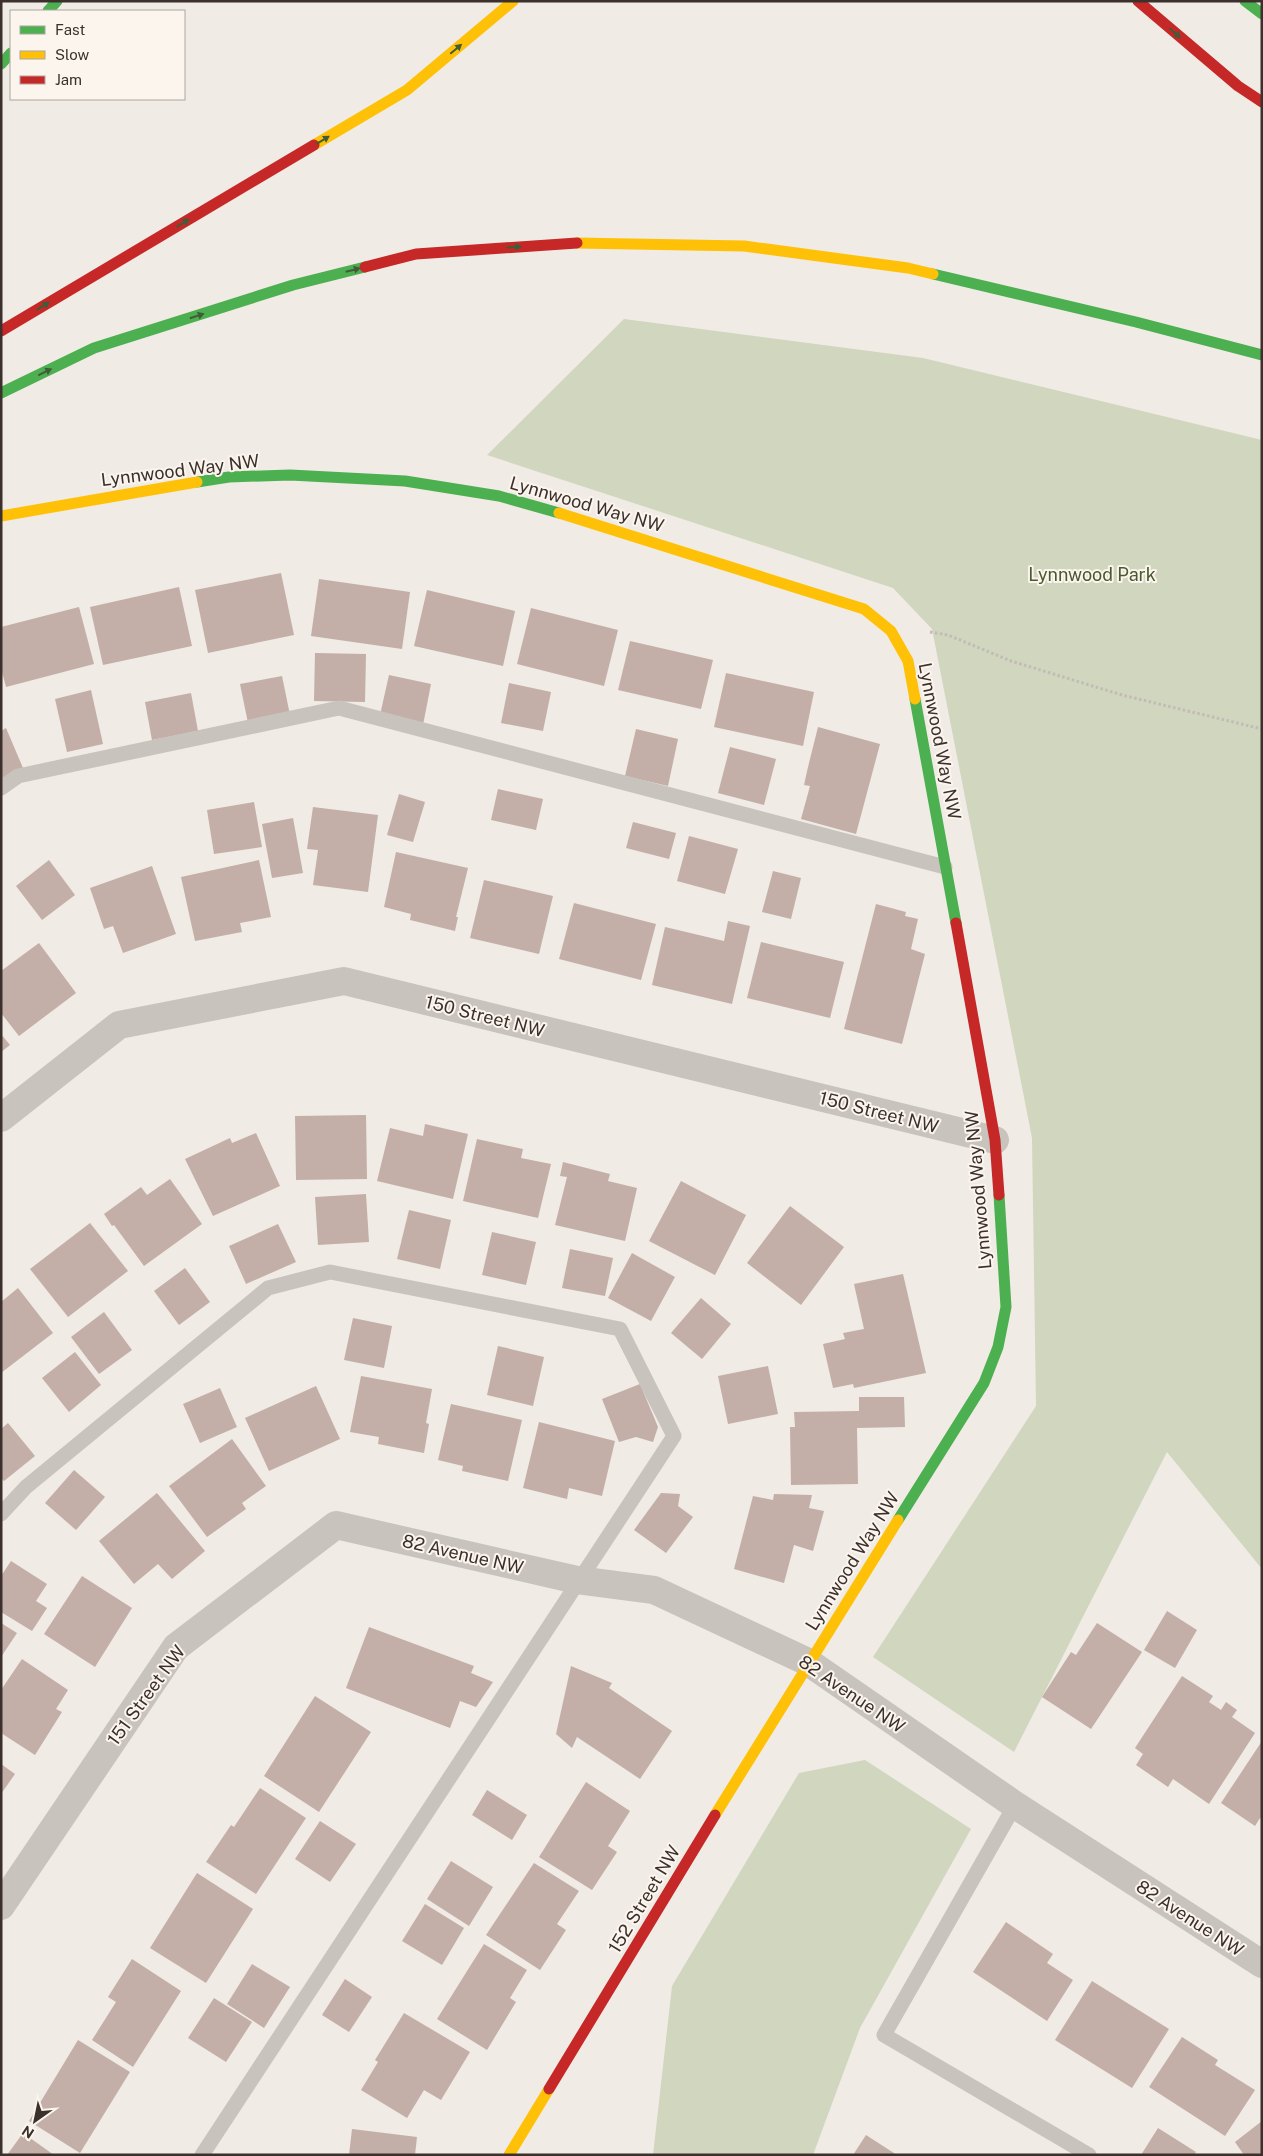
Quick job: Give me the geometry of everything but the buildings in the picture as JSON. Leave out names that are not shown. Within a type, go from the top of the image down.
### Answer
[{"type":"main road","points":[[1,331],[407,90],[513,1]]},
{"type":"main road","points":[[1138,1],[1238,86],[1262,102]]},
{"type":"main road","points":[[1245,1],[1262,14]]},
{"type":"main road","points":[[1,64],[10,54]]},
{"type":"main road","points":[[1,393],[94,348],[293,286],[416,254],[566,243],[744,246],[908,268],[1136,322],[1262,355]]},
{"type":"main road","name":"Lynnwood Way NW","points":[[1,516],[68,502],[228,477],[290,475],[405,481],[499,496],[603,524],[864,609],[892,631],[908,661],[995,1140],[1006,1307],[998,1347],[984,1383],[808,1662]]},
{"type":"main road","name":"152 Street NW","points":[[509,2155],[808,1662]]},
{"type":"street","name":"150 Street NW","points":[[1,1118],[119,1025],[344,981],[995,1140]]},
{"type":"street","name":"82 Avenue NW","points":[[336,1524],[577,1580],[654,1590],[808,1662],[1015,1804],[1262,1964]]},
{"type":"street","name":"151 Street NW","points":[[1,1906],[176,1647],[336,1524]]},
{"type":"lane","points":[[1,788],[18,776],[339,708],[945,867]]},
{"type":"lane","points":[[1,1514],[26,1488],[268,1288],[330,1272],[620,1329],[674,1436],[577,1580],[202,2155]]},
{"type":"lane","points":[[1015,1804],[884,2035],[1089,2155]]},
{"type":"path","points":[[878,621],[948,636],[1011,661],[1122,695],[1262,729]]},
{"type":"green space","name":"Lynnwood Park","points":[[624,319],[923,358],[1262,440],[1262,1569],[1167,1452],[1014,1752],[873,1657],[1036,1406],[1032,1138],[932,629],[893,588],[487,455]]},
{"type":"green space","points":[[865,1760],[971,1829],[860,2028],[813,2155],[653,2155],[672,1986],[799,1773]]},
{"type":"traffic: fast","points":[[49,10],[57,1]]},
{"type":"traffic: fast","points":[[1245,1],[1262,14]]},
{"type":"traffic: fast","points":[[1,64],[10,54]]},
{"type":"traffic: fast","points":[[1,393],[94,348],[293,285],[365,267]]},
{"type":"traffic: fast","points":[[933,274],[1136,322],[1262,355]]},
{"type":"traffic: fast","points":[[197,482],[229,477],[290,475],[405,481],[499,496],[559,513]]},
{"type":"traffic: fast","points":[[915,699],[956,923]]},
{"type":"traffic: fast","points":[[898,1520],[984,1383],[998,1347],[1006,1307],[999,1195]]},
{"type":"traffic: slow","points":[[314,145],[407,90],[513,1]]},
{"type":"traffic: slow","points":[[577,243],[744,246],[908,268],[933,274]]},
{"type":"traffic: slow","points":[[1,516],[197,482]]},
{"type":"traffic: slow","points":[[559,513],[864,609],[891,631],[908,661],[915,699]]},
{"type":"traffic: slow","points":[[715,1815],[898,1520]]},
{"type":"traffic: slow","points":[[509,2155],[549,2089]]},
{"type":"traffic: jam","points":[[1138,1],[1238,86],[1262,102]]},
{"type":"traffic: jam","points":[[1,331],[314,145]]},
{"type":"traffic: jam","points":[[365,267],[416,254],[577,243]]},
{"type":"traffic: jam","points":[[956,923],[995,1140],[999,1195]]},
{"type":"traffic: jam","points":[[549,2089],[715,1815]]}]
